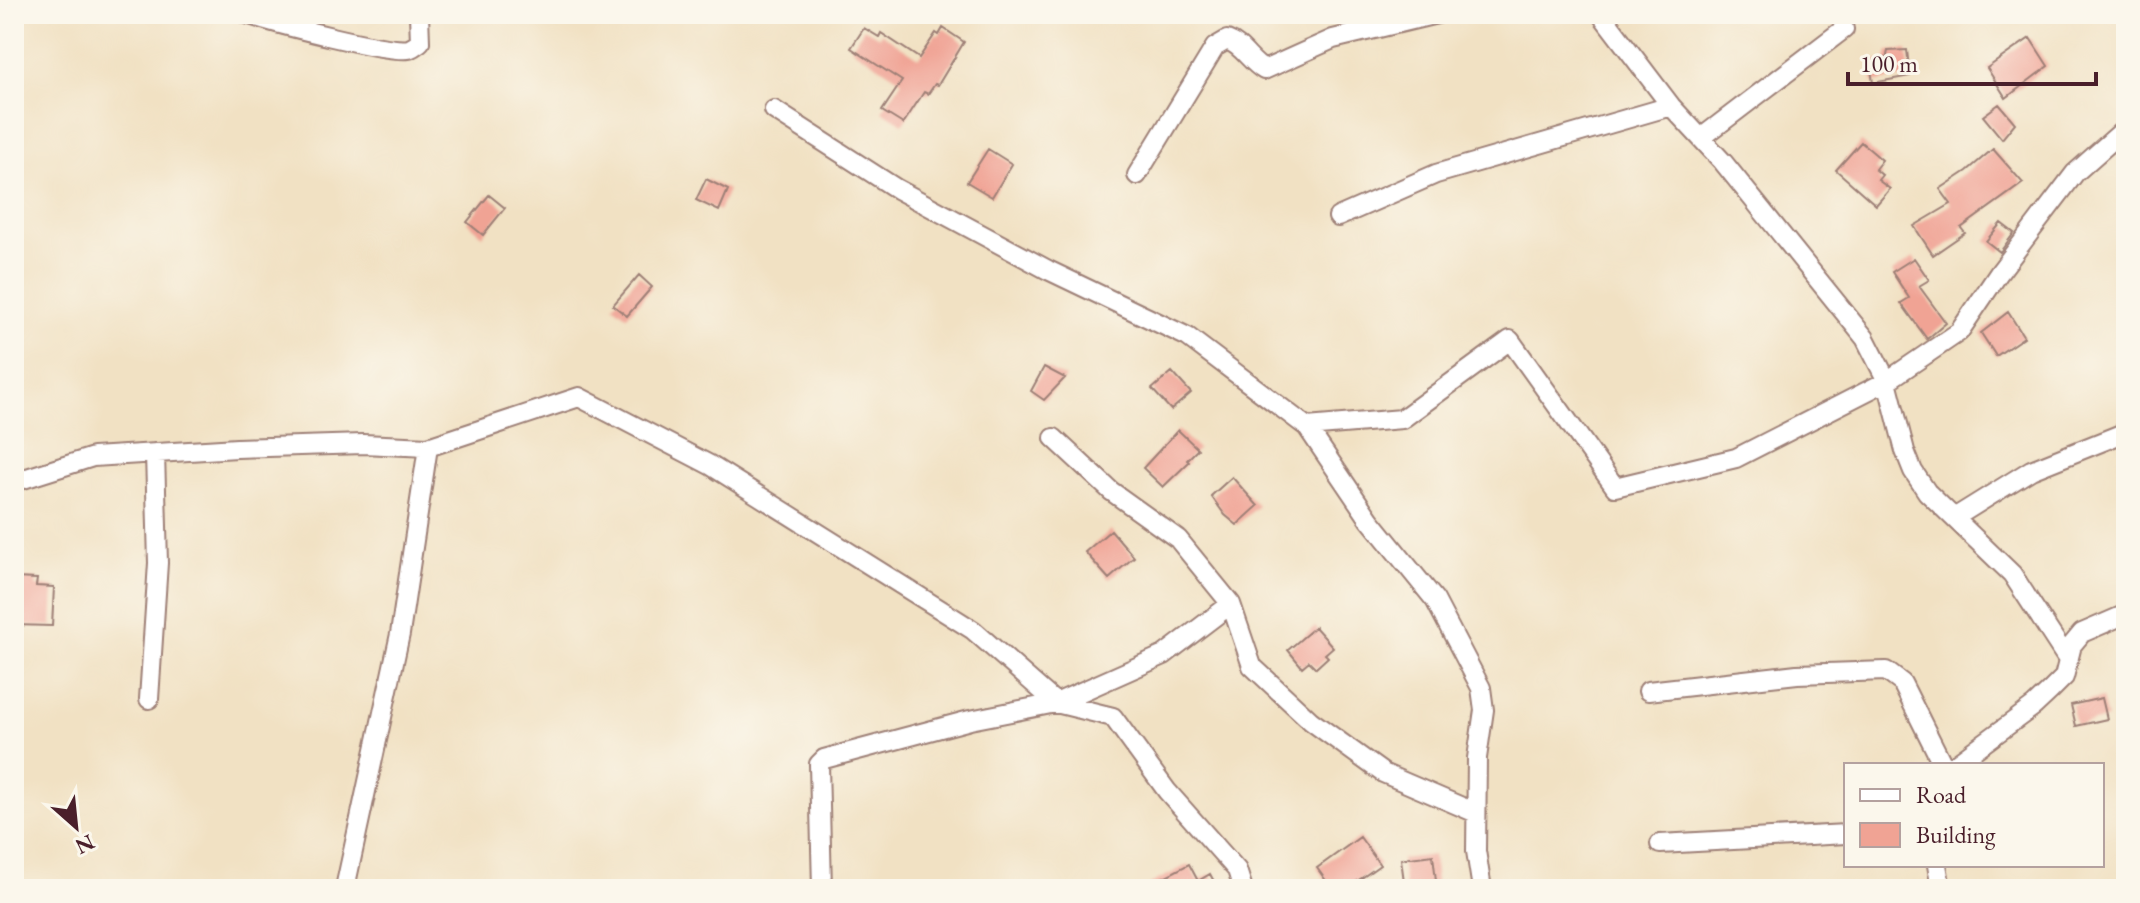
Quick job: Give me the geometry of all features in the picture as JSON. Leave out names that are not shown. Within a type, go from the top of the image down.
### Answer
[{"type":"street","points":[[247,14],[385,47],[408,49],[420,42],[419,14]]},
{"type":"street","points":[[1137,175],[1188,87],[1215,47],[1227,40],[1235,42],[1264,70],[1333,39],[1437,14]]},
{"type":"street","points":[[1601,14],[1671,106],[1701,138],[1865,338],[1887,381],[1913,471],[1927,492],[2012,574],[2068,660]]},
{"type":"street","points":[[1701,138],[1844,29]]},
{"type":"street","points":[[1338,217],[1436,174],[1671,106]]},
{"type":"street","points":[[774,110],[897,189],[1048,270],[1188,337],[1307,427],[1370,520],[1435,600],[1481,688],[1484,710],[1477,758],[1476,851],[1482,889]]},
{"type":"street","points":[[1307,427],[1402,419],[1510,340],[1615,487],[1736,458],[1887,381],[1959,332],[1999,273],[2075,173],[2126,128]]},
{"type":"street","points":[[14,482],[93,457],[363,444],[428,447],[579,397],[710,465],[973,630],[1056,703],[1113,717],[1167,791],[1237,870],[1243,889]]},
{"type":"street","points":[[1954,518],[2031,470],[2126,432]]},
{"type":"street","points":[[1054,438],[1111,491],[1178,539],[1231,604],[1252,666],[1311,721],[1383,773],[1476,813]]},
{"type":"street","points":[[345,888],[400,634],[428,447]]},
{"type":"street","points":[[149,699],[158,563],[155,453]]},
{"type":"street","points":[[822,889],[818,788],[819,764],[824,759],[970,720],[1056,703],[1164,655],[1231,604]]},
{"type":"street","points":[[1957,763],[2034,706],[2064,677],[2072,645],[2082,633],[2126,614]]},
{"type":"street","points":[[1648,691],[1797,674],[1886,671],[1902,683],[1942,763]]},
{"type":"street","points":[[1660,844],[1844,834]]},
{"type":"street","points":[[1937,867],[1941,889]]},
{"type":"building","points":[[864,28],[879,37],[881,33],[919,58],[943,28],[964,42],[938,85],[935,84],[928,94],[924,92],[903,124],[882,111],[902,81],[851,48]]},
{"type":"building","points":[[2030,38],[2048,66],[2006,98],[1987,68]]},
{"type":"building","points":[[1907,50],[1910,76],[1873,83],[1870,62],[1886,60],[1888,51]]},
{"type":"building","points":[[1999,104],[2015,123],[2002,139],[1983,116]]},
{"type":"building","points":[[1861,142],[1882,160],[1875,169],[1882,175],[1878,180],[1890,189],[1876,205],[1836,170]]},
{"type":"building","points":[[988,149],[1012,164],[992,197],[967,182]]},
{"type":"building","points":[[1993,149],[2023,183],[1961,228],[1965,233],[1933,255],[1914,226],[1951,204],[1940,189]]},
{"type":"building","points":[[706,179],[728,190],[719,211],[696,200]]},
{"type":"building","points":[[489,195],[505,208],[483,235],[467,222]]},
{"type":"building","points":[[2001,223],[2014,233],[2000,252],[1986,241]]},
{"type":"building","points":[[1914,258],[1929,280],[1919,286],[1946,323],[1927,339],[1901,303],[1909,298],[1892,272]]},
{"type":"building","points":[[639,275],[652,287],[627,316],[613,305]]},
{"type":"building","points":[[2008,312],[2024,337],[1996,356],[1981,333]]},
{"type":"building","points":[[1044,367],[1065,378],[1044,400],[1031,391]]},
{"type":"building","points":[[1172,372],[1191,393],[1171,410],[1152,389]]},
{"type":"building","points":[[1178,430],[1198,449],[1163,487],[1143,468]]},
{"type":"building","points":[[1232,477],[1258,506],[1237,525],[1211,496]]},
{"type":"building","points":[[1111,530],[1134,557],[1109,579],[1085,552]]},
{"type":"building","points":[[14,578],[37,579],[36,586],[54,587],[52,626],[14,625]]},
{"type":"building","points":[[1315,627],[1333,647],[1325,654],[1328,657],[1316,668],[1309,661],[1302,667],[1288,650]]},
{"type":"building","points":[[2102,698],[2107,719],[2076,726],[2071,705]]},
{"type":"building","points":[[1360,837],[1380,865],[1346,889],[1332,889],[1317,868]]},
{"type":"building","points":[[1433,855],[1437,889],[1405,889],[1401,859]]},
{"type":"building","points":[[1189,864],[1198,881],[1210,874],[1218,889],[1141,889]]}]
